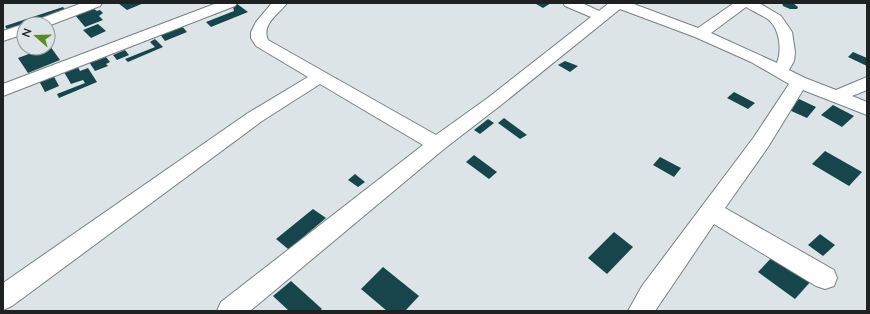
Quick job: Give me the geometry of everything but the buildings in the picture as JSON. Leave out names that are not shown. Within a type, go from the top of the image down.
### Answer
[{"type":"street","points":[[56,18],[95,3]]},
{"type":"street","points":[[3,90],[230,3]]},
{"type":"street","points":[[280,3],[270,12],[261,25],[258,32],[258,39],[262,43],[437,144]]},
{"type":"street","points":[[570,3],[602,17]]},
{"type":"street","points":[[230,311],[437,144],[495,101],[618,3],[700,34],[780,71],[799,82],[867,109]]},
{"type":"street","points":[[700,34],[743,3]]},
{"type":"street","points":[[749,3],[773,16],[780,24],[786,38],[787,50],[786,59],[780,71]]},
{"type":"street","points":[[3,36],[16,32]]},
{"type":"street","points":[[3,298],[249,121],[319,77]]},
{"type":"street","points":[[641,311],[651,294],[761,142],[799,82]]},
{"type":"street","points":[[836,97],[867,84]]},
{"type":"street","points":[[711,211],[825,278]]}]
